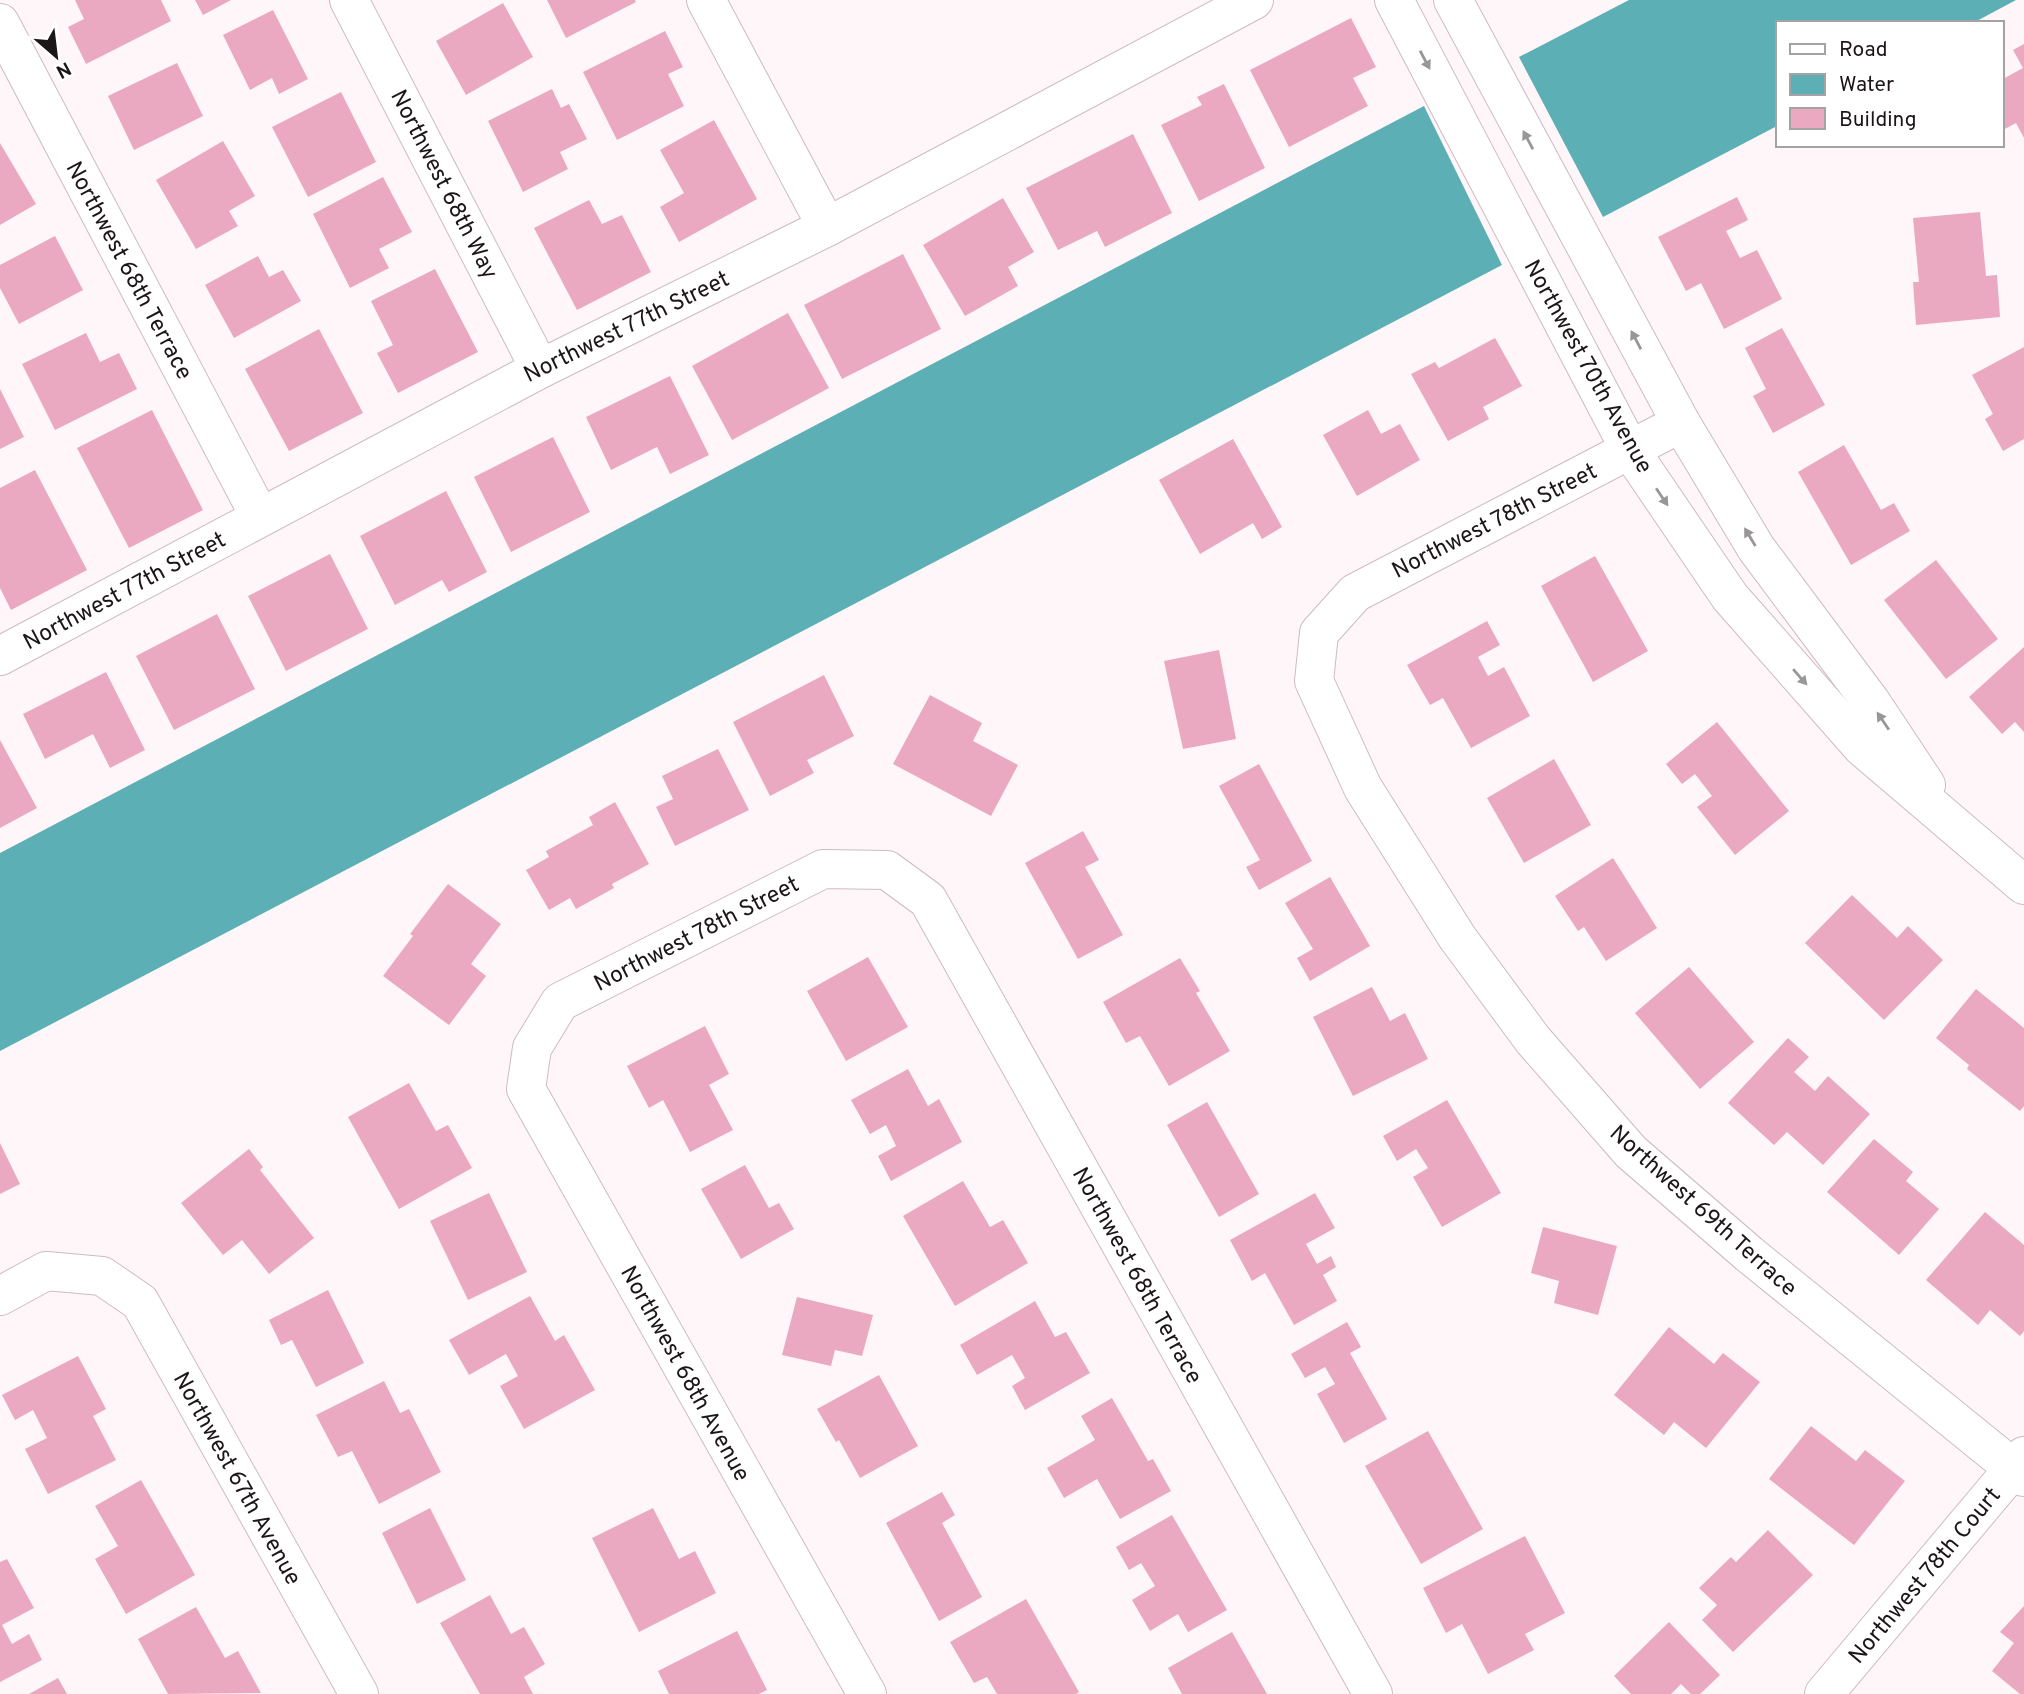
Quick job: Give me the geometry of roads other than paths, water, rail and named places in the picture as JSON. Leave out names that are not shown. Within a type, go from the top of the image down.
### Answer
[{"type":"street","name":"Northwest 68th Way","points":[[349,0],[540,369]]},
{"type":"street","points":[[706,0],[827,227]]},
{"type":"street","name":"Northwest 77th Street","points":[[0,656],[540,369],[827,227],[1254,0]]},
{"type":"street","name":"Northwest 70th Avenue","points":[[1394,0],[1630,450],[1730,597],[1862,747],[2024,885]]},
{"type":"street","name":"Northwest 70th Avenue","points":[[1453,0],[1681,423],[1756,548],[1871,702],[1948,819]]},
{"type":"street","name":"Northwest 68th Terrace","points":[[0,23],[260,517]]},
{"type":"street","name":"Northwest 78th Street","points":[[1319,632],[1355,593],[1681,423]]},
{"type":"street","name":"Northwest 69th Terrace","points":[[1319,632],[1314,681],[1363,788],[1457,937],[1533,1040],[1631,1152],[1749,1254],[2021,1467]]},
{"type":"street","name":"Northwest 78th Street","points":[[532,1048],[560,1002],[823,869],[887,870]]},
{"type":"street","name":"Northwest 68th Terrace","points":[[887,870],[928,900],[1373,1694]]},
{"type":"street","name":"Northwest 68th Avenue","points":[[532,1048],[526,1089],[867,1694]]},
{"type":"street","name":"Northwest 67th Avenue","points":[[0,1296],[46,1271],[102,1276],[140,1302],[359,1694]]},
{"type":"street","name":"Northwest 78th Court","points":[[1824,1694],[2021,1467]]},
{"type":"water","points":[[1629,0],[2016,0],[1977,21],[1776,21],[1776,127],[1603,217],[1519,57]]},
{"type":"water","points":[[1424,106],[1502,265],[0,1051],[0,853]]}]
